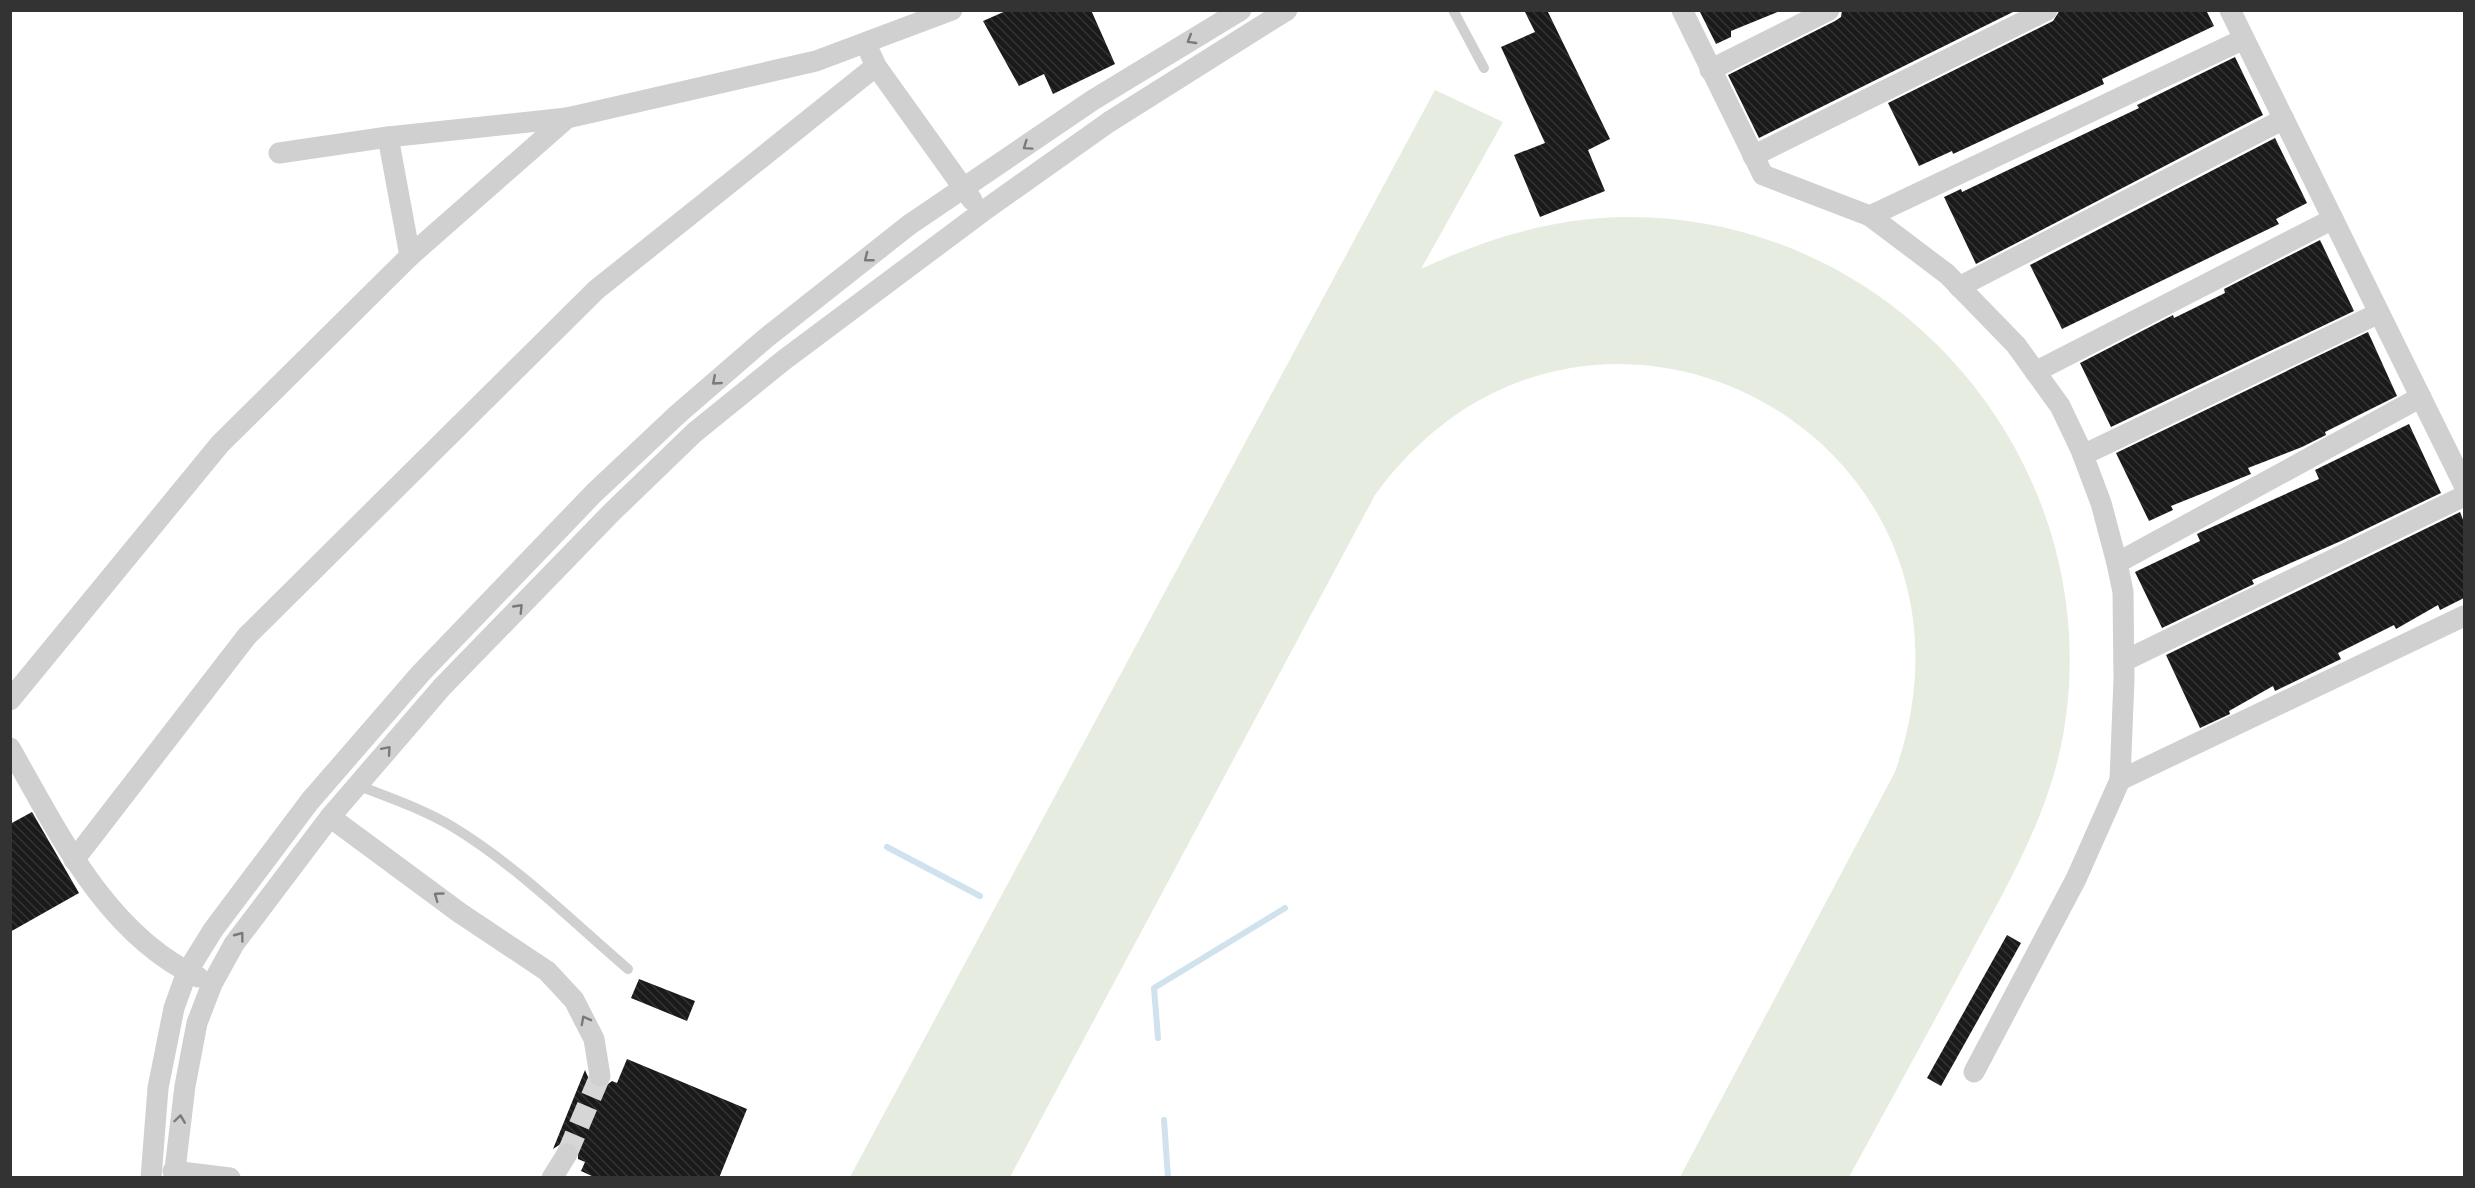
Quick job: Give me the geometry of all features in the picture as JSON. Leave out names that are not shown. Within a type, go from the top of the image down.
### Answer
[{"type":"street","points":[[279,153],[388,137],[567,118],[816,61],[952,10]]},
{"type":"street","points":[[151,1178],[158,1088],[174,1008],[187,972],[213,930],[310,801],[421,673],[594,493],[678,414],[766,338],[909,225],[1093,100],[1241,10]]},
{"type":"street","points":[[230,1178],[173,1174],[197,1023],[212,984],[234,944],[330,818],[442,687],[612,512],[695,432],[784,360],[981,212],[1109,122],[1287,10]]},
{"type":"street","points":[[1682,10],[1762,175],[1870,216],[1947,274],[2016,345],[2060,406],[2101,504],[2123,592],[2124,661],[2120,780],[2076,879],[1974,1072]]},
{"type":"street","points":[[1710,70],[1829,10]]},
{"type":"street","points":[[1753,156],[2047,10]]},
{"type":"street","points":[[2230,10],[2464,485]]},
{"type":"street","points":[[1870,216],[2244,39]]},
{"type":"street","points":[[866,42],[876,66],[981,212]]},
{"type":"street","points":[[74,860],[247,636],[596,290],[876,66]]},
{"type":"street","points":[[10,700],[220,444],[410,256],[567,118]]},
{"type":"street","points":[[1959,287],[2284,119]]},
{"type":"street","points":[[388,137],[410,256]]},
{"type":"street","points":[[2036,372],[2333,219]]},
{"type":"street","points":[[2082,455],[2379,313]]},
{"type":"street","points":[[2117,563],[2421,397]]},
{"type":"street","points":[[2124,661],[2464,496]]},
{"type":"street","points":[[2120,780],[2464,616]]},
{"type":"street","points":[[10,748],[74,860],[124,925],[187,972],[212,984]]},
{"type":"street","points":[[330,818],[460,913],[547,971],[574,1000],[594,1039],[600,1076]]},
{"type":"street","points":[[557,1176],[567,1154]]},
{"type":"lane","points":[[1453,10],[1484,68]]},
{"type":"lane","points":[[356,785],[406,804],[454,828],[526,882],[628,969]]},
{"type":"shaded area","points":[[1435,90],[1503,122],[1421,269],[1493,240],[1543,226],[1568,222],[1621,217],[1720,227],[1812,257],[1893,306],[1961,371],[2015,448],[2052,536],[2069,631],[2064,730],[2057,761],[2048,792],[2025,850],[1996,906],[1849,1177],[1680,1177],[1895,772],[1915,651],[1893,546],[1838,460],[1758,399],[1663,367],[1561,370],[1462,411],[1375,495],[1010,1177],[850,1177]]},
{"type":"building","points":[[1008,10],[1091,10],[1115,64],[1053,94],[1044,74],[1019,86],[983,21]]},
{"type":"building","points":[[1524,10],[1547,10],[1610,139],[1588,150],[1605,191],[1540,217],[1514,155],[1545,143],[1501,47],[1535,32]]},
{"type":"building","points":[[1699,10],[1780,11],[1731,31],[1731,37],[1716,44]]},
{"type":"building","points":[[1842,10],[2017,10],[1759,138],[1728,75],[1835,21],[1841,17]]},
{"type":"building","points":[[2060,10],[2206,10],[2214,26],[2102,79],[2104,84],[1953,154],[1952,151],[1919,166],[1888,103],[2053,21]]},
{"type":"building","points":[[2235,57],[2263,115],[1976,264],[1944,197],[1961,189],[1962,192],[2139,108],[2137,105]]},
{"type":"building","points":[[2275,138],[2307,203],[2276,219],[2279,224],[2062,329],[2030,265]]},
{"type":"building","points":[[2320,240],[2354,311],[2111,427],[2080,363],[2173,315],[2174,318],[2225,293],[2224,289]]},
{"type":"building","points":[[2368,332],[2397,396],[2325,432],[2326,435],[2302,447],[2248,468],[2251,474],[2171,506],[2173,510],[2149,521],[2116,453]]},
{"type":"building","points":[[2409,424],[2441,493],[2252,580],[2254,584],[2162,628],[2135,572],[2200,541],[2197,534],[2319,479],[2315,470]]},
{"type":"building","points":[[2460,512],[2464,522],[2464,598],[2440,610],[2438,605],[2396,629],[2394,625],[2338,653],[2341,659],[2275,691],[2273,686],[2229,711],[2230,714],[2200,728],[2166,655]]},
{"type":"building","points":[[32,812],[79,893],[10,932],[10,824]]},
{"type":"building","points":[[2007,935],[2021,943],[1941,1086],[1927,1078]]},
{"type":"building","points":[[639,979],[695,1001],[687,1021],[631,998]]},
{"type":"building","points":[[627,1059],[747,1109],[719,1178],[596,1178],[581,1171],[585,1162],[578,1159],[578,1149],[574,1144],[562,1143],[553,1149],[585,1070],[591,1084],[603,1088],[612,1081],[617,1083]]},
{"type":"waterway","points":[[887,847],[980,896]]},
{"type":"waterway","points":[[1158,1038],[1154,988],[1285,908]]},
{"type":"waterway","points":[[1164,1120],[1168,1178]]},
{"type":"tunnel","points":[[567,1154],[600,1076]]}]
